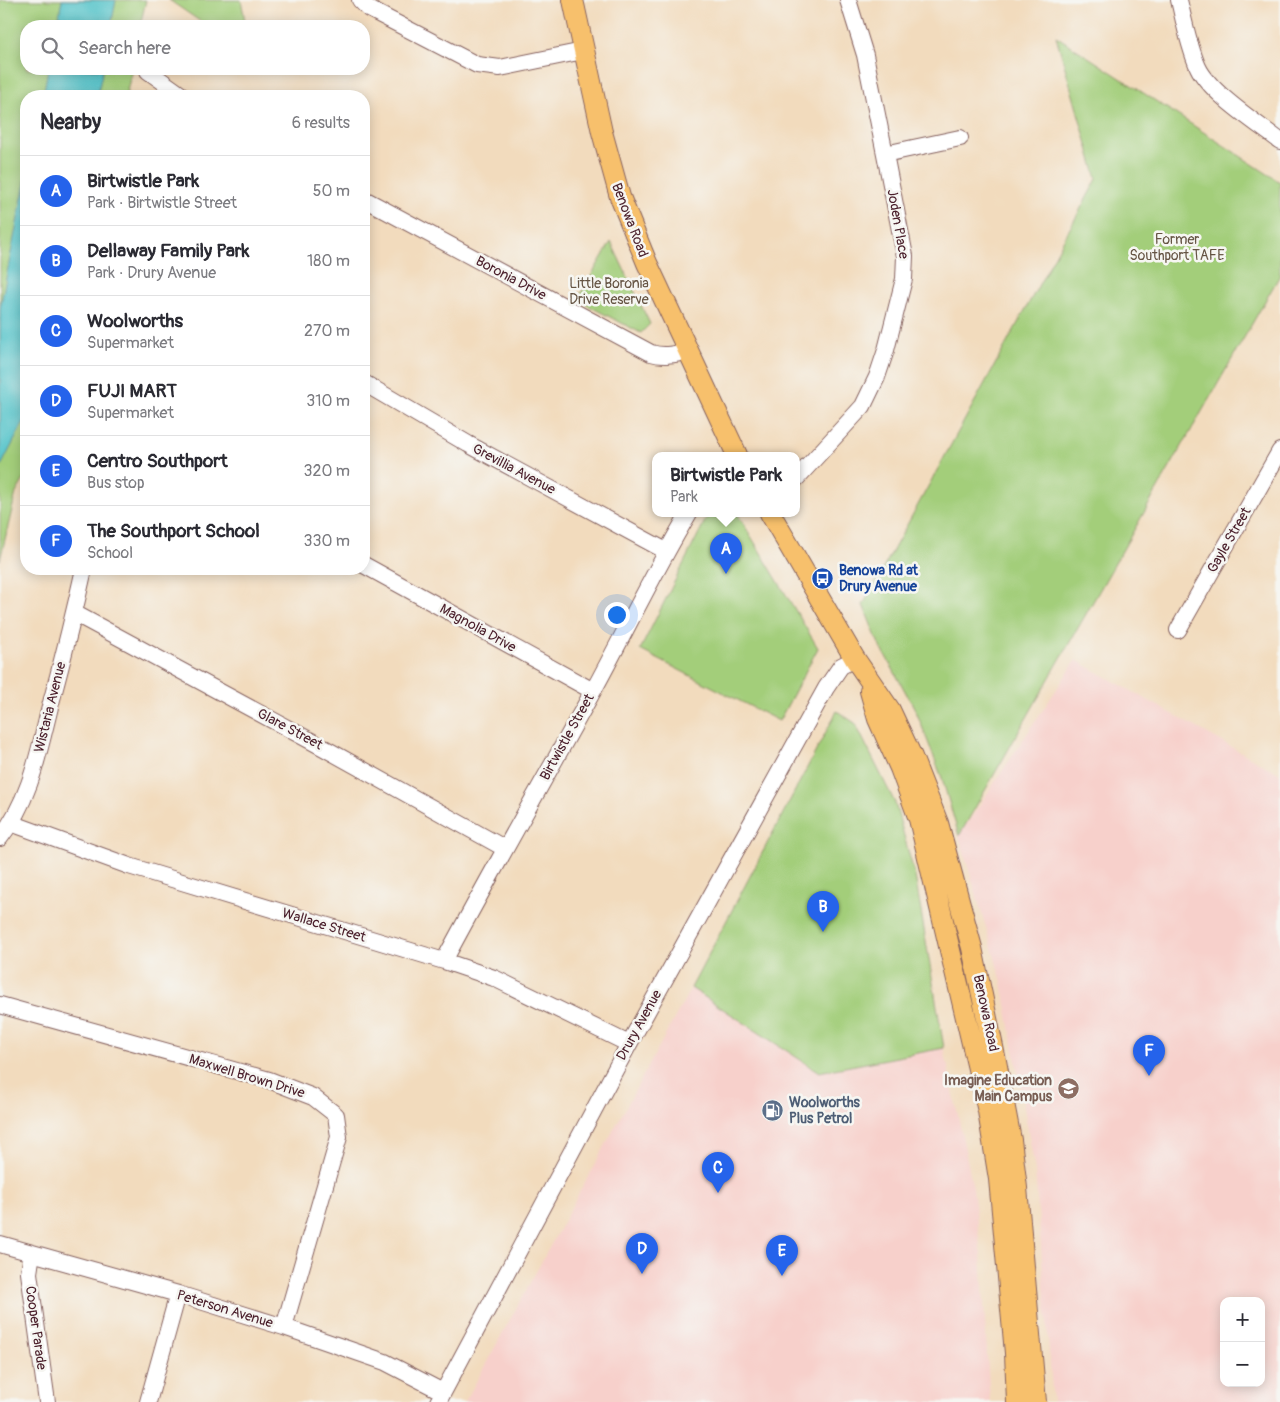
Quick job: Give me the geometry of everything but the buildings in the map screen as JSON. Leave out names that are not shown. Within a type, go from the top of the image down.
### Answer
[{"type":"main road","name":"Benowa Road","points":[[573,0],[602,132],[620,197],[647,263],[732,452]]},
{"type":"main road","name":"Benowa Road","points":[[772,517],[860,667],[890,710],[912,757],[938,823],[972,948],[996,1061],[1014,1162],[1036,1402]]},
{"type":"main road","name":"Benowa Road","points":[[860,667],[878,719],[900,768],[919,819],[988,1111],[999,1179],[1015,1353],[1017,1402]]},
{"type":"street","points":[[360,0],[370,9],[468,61],[486,68],[500,68],[583,51]]},
{"type":"street","name":"Joden Place","points":[[800,475],[863,406],[877,377],[893,326],[904,279],[905,256],[885,154],[865,55],[848,0]]},
{"type":"street","points":[[1179,0],[1195,60],[1204,77],[1225,98],[1280,142]]},
{"type":"street","points":[[154,75],[175,90]]},
{"type":"street","points":[[885,154],[960,138]]},
{"type":"street","name":"Boronia Drive","points":[[370,202],[651,353],[667,355],[688,352]]},
{"type":"street","name":"Grevillia Avenue","points":[[370,387],[468,444],[666,551]]},
{"type":"street","name":"Gayle Street","points":[[1178,630],[1280,451]]},
{"type":"street","name":"Birtwistle Street","points":[[444,961],[504,848],[592,692],[666,551],[687,517]]},
{"type":"street","name":"Magnolia Drive","points":[[370,568],[592,692]]},
{"type":"street","name":"Wistaria Avenue","points":[[0,838],[11,823],[31,784],[83,575]]},
{"type":"street","name":"Glare Street","points":[[74,613],[504,848]]},
{"type":"street","name":"Drury Avenue","points":[[440,1397],[629,1044],[826,688],[841,666],[860,667]]},
{"type":"street","name":"Wallace Street","points":[[11,823],[129,866],[444,961],[494,978],[629,1044]]},
{"type":"street","name":"Maxwell Brown Drive","points":[[0,1005],[269,1080],[313,1097],[336,1114],[339,1137],[284,1326]]},
{"type":"street","name":"Peterson Avenue","points":[[0,1244],[284,1326],[385,1362],[440,1397]]},
{"type":"street","name":"Cooper Parade","points":[[32,1253],[28,1273],[47,1402]]},
{"type":"street","points":[[148,1402],[178,1294]]},
{"type":"shaded area","points":[[1076,660],[1280,774],[1280,1402],[1053,1402],[1035,1170],[1002,982],[959,836]]},
{"type":"shaded area","points":[[691,988],[819,1072],[944,1048],[973,1188],[981,1255],[990,1402],[465,1402]]},
{"type":"green space","points":[[0,0],[146,0],[141,20],[20,20],[20,75],[131,75],[127,90],[20,90],[20,486],[16,493],[0,560]]},
{"type":"green space","points":[[169,0],[241,0],[245,20],[198,20]]},
{"type":"green space","name":"Former Southport TAFE","points":[[1056,36],[1280,182],[1280,275],[959,836],[942,778],[916,711],[878,642],[863,605],[1097,179]]},
{"type":"green space","name":"Little Boronia Drive Reserve","points":[[611,242],[650,324],[641,333],[577,300]]},
{"type":"green space","points":[[707,517],[739,517],[818,648],[779,721],[640,650]]},
{"type":"green space","points":[[837,711],[855,723],[895,803],[915,876],[944,1048],[819,1072],[691,988]]},
{"type":"water","points":[[62,0],[116,0],[112,20],[58,20]]},
{"type":"water","points":[[47,75],[102,75],[98,90],[44,90]]},
{"type":"water","points":[[20,208],[20,430],[0,468],[0,308]]},
{"type":"place","name":"Birtwistle Park","points":[[726,574]]},
{"type":"place","name":"Benowa Rd at Drury Avenue","points":[[823,578]]},
{"type":"place","name":"Dellaway Family Park","points":[[823,932]]},
{"type":"place","name":"The Southport School","points":[[1149,1076]]},
{"type":"place","name":"Imagine Education Main Campus","points":[[1068,1088]]},
{"type":"place","name":"Woolworths Plus Petrol","points":[[773,1110]]},
{"type":"place","name":"Woolworths","points":[[718,1193]]},
{"type":"place","name":"FUJI MART","points":[[642,1274]]},
{"type":"place","name":"Centro Southport","points":[[782,1276]]}]
